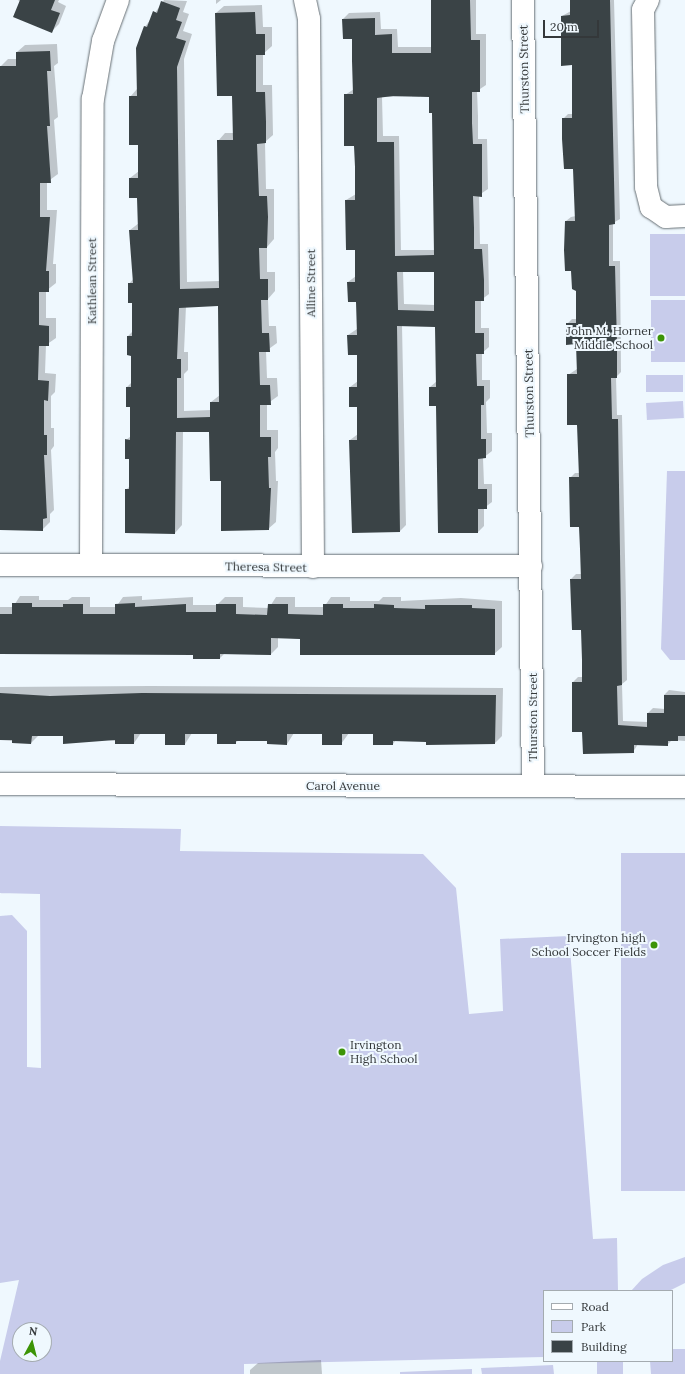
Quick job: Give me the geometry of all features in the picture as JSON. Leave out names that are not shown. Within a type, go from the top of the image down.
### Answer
[{"type":"street","name":"Kathlean Street","points":[[91,565],[93,99],[103,41],[118,0]]},
{"type":"street","name":"Alline Street","points":[[305,0],[309,19],[313,567]]},
{"type":"street","name":"Thurston Street","points":[[523,0],[532,566],[533,786]]},
{"type":"street","points":[[648,0],[643,10],[646,187],[651,207],[666,217],[685,216]]},
{"type":"street","name":"Theresa Street","points":[[0,565],[313,567],[532,566]]},
{"type":"street","name":"Carol Avenue","points":[[0,784],[685,787]]},
{"type":"green space","points":[[650,234],[685,234],[685,296],[650,296]]},
{"type":"green space","points":[[651,300],[685,300],[685,362],[651,362]]},
{"type":"green space","points":[[646,375],[683,375],[683,392],[646,392]]},
{"type":"green space","points":[[683,401],[684,418],[647,420],[646,403]]},
{"type":"green space","points":[[667,471],[685,471],[685,660],[670,660],[661,649]]},
{"type":"green space","name":"Irvington High School","points":[[0,826],[181,829],[180,851],[423,854],[456,888],[469,1014],[503,1011],[500,939],[569,936],[593,1239],[617,1238],[618,1290],[543,1290],[543,1357],[244,1364],[244,1374],[0,1374],[0,1361],[19,1280],[0,1283],[0,916],[12,915],[27,931],[27,1067],[41,1068],[40,894],[0,893]]},
{"type":"green space","name":"Irvington high School Soccer Fields","points":[[621,853],[685,853],[685,1191],[621,1191]]},
{"type":"green space","points":[[685,1257],[685,1283],[671,1290],[632,1290],[642,1279],[663,1265]]},
{"type":"green space","points":[[673,1349],[685,1349],[685,1374],[651,1374],[650,1362],[673,1362]]},
{"type":"green space","points":[[597,1362],[623,1362],[623,1374],[597,1374]]},
{"type":"green space","points":[[553,1365],[554,1374],[482,1374],[481,1368]]},
{"type":"green space","points":[[472,1369],[472,1374],[400,1374],[400,1372]]},
{"type":"building","points":[[20,0],[55,0],[51,10],[60,13],[52,33],[13,17]]},
{"type":"building","points":[[431,0],[470,0],[471,40],[480,40],[480,92],[472,92],[472,123],[473,144],[482,144],[482,197],[473,196],[474,249],[482,249],[484,301],[475,301],[475,333],[484,333],[484,354],[476,354],[477,386],[484,386],[484,405],[481,405],[481,439],[486,439],[486,458],[478,459],[478,489],[487,489],[487,509],[478,509],[478,533],[438,533],[436,406],[429,406],[429,387],[436,387],[435,327],[397,326],[400,532],[352,533],[349,440],[357,440],[357,407],[349,407],[349,387],[357,387],[357,355],[348,355],[347,335],[357,335],[356,302],[348,302],[347,282],[355,282],[355,250],[346,250],[345,200],[355,200],[355,167],[354,146],[344,146],[344,94],[353,94],[352,39],[343,39],[342,19],[375,18],[375,35],[392,34],[392,53],[431,53]],"holes":[[[393,96],[429,97],[429,113],[432,113],[434,255],[395,256],[394,142],[377,142],[377,98]],[[397,272],[434,272],[434,311],[398,310]]]},
{"type":"building","points":[[570,0],[610,0],[615,224],[609,225],[609,266],[615,266],[617,378],[611,378],[612,419],[618,419],[622,685],[617,686],[618,725],[647,727],[647,713],[664,713],[664,695],[685,695],[685,736],[678,736],[678,741],[668,741],[668,746],[634,745],[634,753],[583,754],[582,732],[572,732],[572,682],[582,682],[582,660],[581,630],[572,630],[570,579],[581,579],[579,527],[570,527],[569,477],[579,477],[577,425],[567,425],[567,374],[577,374],[576,344],[566,345],[566,323],[576,323],[576,291],[572,289],[571,271],[565,271],[564,250],[565,221],[575,221],[573,169],[564,169],[562,139],[562,118],[572,118],[572,65],[561,66],[561,16],[570,15]]},
{"type":"building","points":[[161,1],[180,8],[176,20],[182,22],[176,38],[186,41],[177,67],[180,289],[219,288],[217,140],[233,140],[232,96],[217,96],[215,13],[255,12],[256,34],[265,34],[265,55],[256,55],[256,92],[265,92],[266,122],[266,143],[257,144],[259,196],[267,196],[268,217],[267,248],[259,248],[260,279],[268,279],[268,300],[261,300],[262,333],[269,333],[270,352],[259,352],[260,385],[270,385],[271,405],[260,405],[260,437],[271,437],[271,457],[268,457],[269,488],[271,488],[269,530],[221,531],[221,481],[210,481],[209,432],[176,432],[175,534],[125,533],[125,489],[129,489],[129,459],[125,459],[125,439],[130,440],[130,407],[126,407],[126,387],[131,387],[131,356],[127,355],[127,336],[132,336],[132,303],[128,303],[128,283],[133,283],[129,230],[138,230],[137,198],[129,198],[129,178],[138,178],[138,145],[129,145],[129,96],[137,96],[136,48],[144,26],[147,27],[153,11],[157,13]],"holes":[[[218,306],[219,402],[210,402],[210,417],[177,418],[177,378],[181,378],[181,359],[177,359],[179,308]]]},
{"type":"building","points":[[50,51],[51,71],[47,71],[50,126],[47,126],[51,183],[40,183],[40,217],[50,217],[46,271],[49,271],[49,292],[39,292],[39,325],[49,326],[49,346],[39,346],[38,380],[49,381],[48,401],[44,400],[44,435],[47,435],[47,455],[44,455],[47,518],[43,519],[43,531],[0,530],[0,66],[16,66],[16,52]]},
{"type":"building","points":[[12,603],[32,603],[32,607],[63,607],[63,604],[83,604],[83,614],[115,614],[115,604],[135,603],[135,607],[186,604],[186,612],[216,612],[216,604],[236,604],[236,614],[267,615],[268,604],[288,604],[288,614],[323,615],[323,604],[343,604],[343,608],[374,608],[374,604],[394,605],[394,608],[425,609],[425,605],[472,605],[472,608],[495,609],[495,655],[300,655],[300,639],[271,638],[271,655],[220,654],[220,659],[193,659],[193,655],[0,654],[0,614],[12,614]]},
{"type":"building","points":[[0,693],[50,696],[142,693],[496,695],[495,744],[426,745],[426,742],[393,741],[393,745],[373,745],[373,734],[342,734],[342,745],[322,745],[322,734],[287,734],[287,745],[267,744],[267,741],[236,741],[236,744],[217,744],[217,734],[185,734],[185,745],[165,745],[165,734],[134,734],[134,744],[115,744],[115,740],[63,744],[63,736],[32,736],[31,744],[12,743],[12,740],[0,740]]},
{"type":"place","name":"John M. Horner Middle School","points":[[661,338]]},
{"type":"place","name":"Irvington high School Soccer Fields","points":[[654,945]]},
{"type":"place","name":"Irvington High School","points":[[342,1052]]}]
